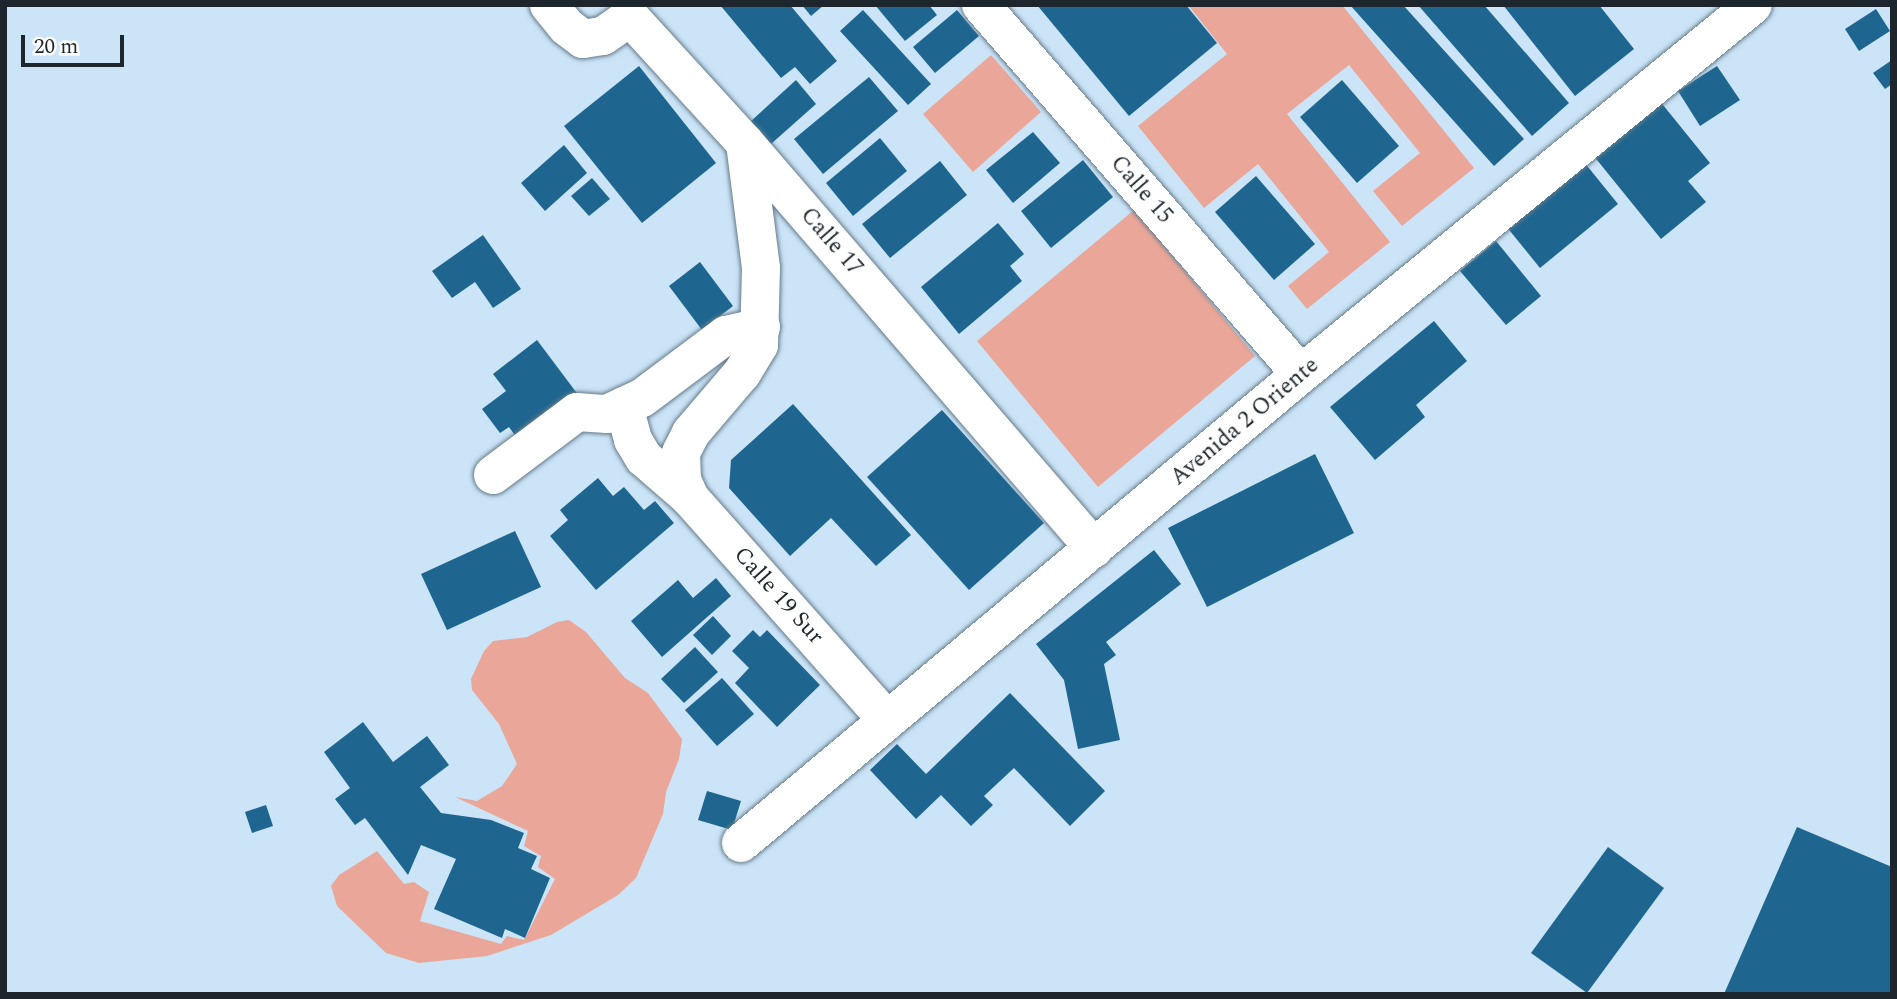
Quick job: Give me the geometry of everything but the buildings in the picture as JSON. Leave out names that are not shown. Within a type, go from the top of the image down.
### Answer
[{"type":"street","name":"Calle 17","points":[[549,5],[567,27],[583,39],[603,36],[638,11],[745,143],[1094,548]]},
{"type":"street","name":"Calle 15","points":[[981,5],[1301,374]]},
{"type":"street","name":"Avenida 2 Oriente","points":[[741,843],[1301,374],[1753,5]]},
{"type":"street","points":[[685,483],[681,453],[691,433],[759,345],[761,268],[745,143]]},
{"type":"street","points":[[493,475],[577,412],[607,414],[642,398],[726,335],[761,327]]},
{"type":"street","name":"Calle 19 Sur","points":[[624,406],[633,440],[644,458],[685,483],[886,719]]},
{"type":"shaded area","points":[[1188,5],[1342,5],[1474,168],[1402,226],[1373,191],[1420,153],[1349,65],[1287,114],[1390,242],[1307,309],[1288,286],[1329,252],[1258,164],[1204,208],[1138,126],[1227,54]]},
{"type":"shaded area","points":[[991,55],[1041,112],[973,172],[923,114]]},
{"type":"shaded area","points":[[1134,210],[1255,356],[1098,487],[977,341]]},
{"type":"shaded area","points":[[569,620],[586,632],[625,678],[648,693],[682,739],[679,759],[666,792],[663,814],[636,878],[618,895],[551,935],[487,956],[419,963],[386,953],[337,906],[331,886],[339,875],[377,851],[404,884],[414,882],[429,892],[420,921],[501,944],[507,936],[524,940],[555,879],[538,867],[541,856],[524,846],[528,831],[455,797],[477,801],[502,786],[517,764],[499,724],[472,690],[471,679],[484,651],[493,641],[527,637],[557,622]]}]
